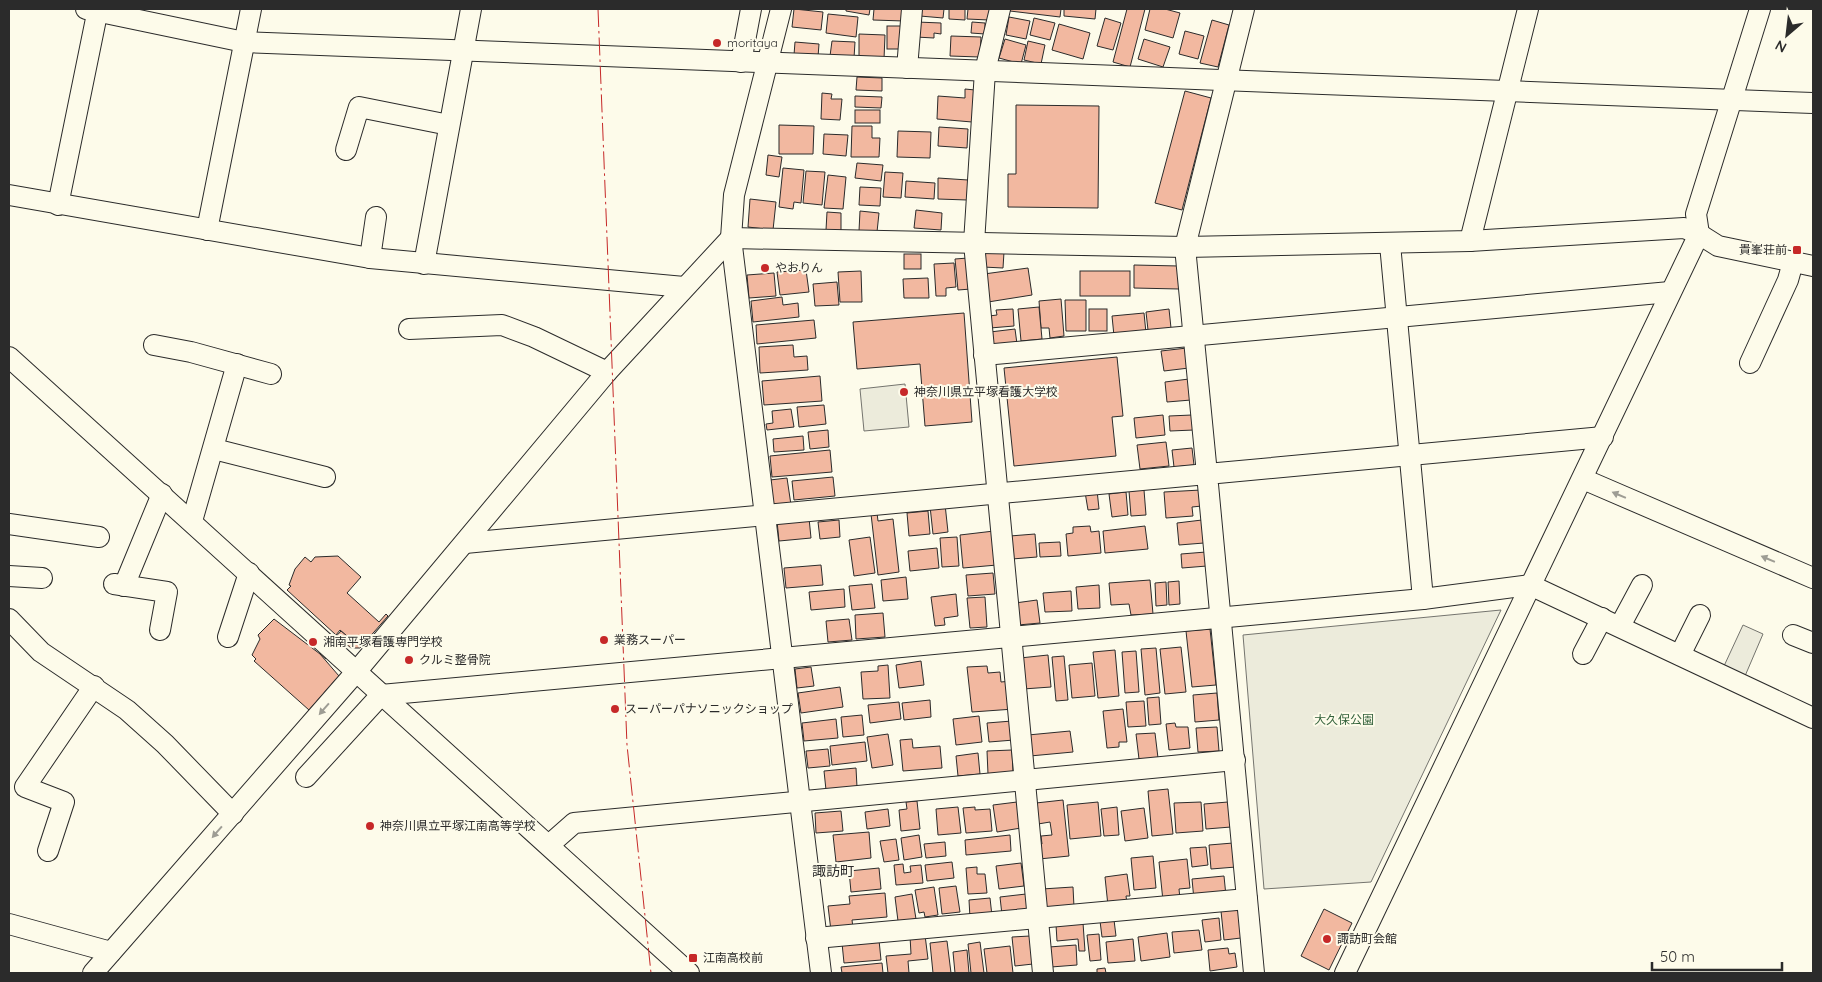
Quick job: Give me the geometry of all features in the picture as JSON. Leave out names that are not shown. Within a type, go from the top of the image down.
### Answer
[{"type":"street","points":[[207,230],[251,9]]},
{"type":"street","points":[[424,264],[471,9]]},
{"type":"street","points":[[741,62],[750,9]]},
{"type":"street","points":[[781,9],[734,195],[731,238],[821,973]]},
{"type":"street","points":[[907,68],[912,9]]},
{"type":"street","points":[[1000,9],[985,71],[974,243],[1043,973]]},
{"type":"street","points":[[1244,9],[1185,247],[1222,618],[1254,973]]},
{"type":"street","points":[[1470,241],[1528,9]]},
{"type":"street","points":[[1345,973],[1699,234],[1696,214],[1760,9]]},
{"type":"street","points":[[58,205],[94,10],[244,42],[766,64],[1508,90],[1813,103]]},
{"type":"street","points":[[346,150],[359,107],[449,125]]},
{"type":"street","points":[[9,196],[370,258],[684,287]]},
{"type":"street","points":[[370,258],[376,217]]},
{"type":"street","points":[[93,973],[356,672],[607,372],[731,238],[1185,247],[1470,241],[1684,228],[1699,234],[1718,246],[1813,266]]},
{"type":"street","points":[[1390,244],[1422,598]]},
{"type":"street","points":[[1750,363],[1788,280],[1793,262]]},
{"type":"street","points":[[984,355],[1195,334],[1670,292]]},
{"type":"street","points":[[409,329],[502,325],[534,337],[607,372]]},
{"type":"street","points":[[154,345],[190,352],[271,374]]},
{"type":"street","points":[[9,357],[689,973]]},
{"type":"street","points":[[192,521],[237,364]]},
{"type":"street","points":[[465,543],[1603,437]]},
{"type":"street","points":[[214,449],[325,477]]},
{"type":"street","points":[[1583,479],[1813,578]]},
{"type":"street","points":[[160,630],[167,592],[119,585],[162,494]]},
{"type":"street","points":[[9,524],[99,538]]},
{"type":"street","points":[[228,637],[249,573]]},
{"type":"street","points":[[9,576],[42,578]]},
{"type":"street","points":[[306,777],[381,696],[783,657],[1222,618],[1530,585],[1813,718]]},
{"type":"street","points":[[1583,654],[1642,585]]},
{"type":"street","points":[[1680,655],[1700,614]]},
{"type":"street","points":[[9,619],[41,652],[127,710],[165,744],[233,814]]},
{"type":"street","points":[[48,851],[64,802],[25,787],[94,686]]},
{"type":"street","points":[[549,845],[574,823],[1234,760]]},
{"type":"street","points":[[816,938],[1247,899]]},
{"type":"street","points":[[9,924],[111,952]]},
{"type":"green space","points":[[905,384],[909,427],[864,431],[860,389]]},
{"type":"green space","name":"大久保公園","points":[[1501,610],[1371,882],[1264,889],[1243,635]]},
{"type":"green space","points":[[1743,625],[1763,634],[1745,676],[1724,666]]},
{"type":"building","points":[[794,9],[823,12],[821,30],[792,27]]},
{"type":"building","points":[[846,9],[870,9],[869,15],[846,11]]},
{"type":"building","points":[[874,9],[905,9],[904,21],[873,20]]},
{"type":"building","points":[[920,9],[944,9],[943,18],[920,16]]},
{"type":"building","points":[[949,9],[965,9],[965,20],[949,19]]},
{"type":"building","points":[[968,9],[990,9],[989,20],[967,19]]},
{"type":"building","points":[[1011,9],[1061,9],[1060,17],[1010,11]]},
{"type":"building","points":[[1064,9],[1096,9],[1095,19],[1064,16]]},
{"type":"building","points":[[1127,9],[1145,9],[1130,67],[1113,62]]},
{"type":"building","points":[[1150,9],[1165,9],[1180,13],[1173,38],[1145,30]]},
{"type":"building","points":[[828,14],[858,17],[856,37],[826,33]]},
{"type":"building","points":[[1009,17],[1030,21],[1026,39],[1006,35]]},
{"type":"building","points":[[1034,18],[1055,23],[1050,40],[1030,35]]},
{"type":"building","points":[[1105,18],[1121,23],[1113,50],[1097,46]]},
{"type":"building","points":[[1212,20],[1229,25],[1218,67],[1200,63]]},
{"type":"building","points":[[917,22],[941,23],[941,34],[934,33],[934,38],[916,37]]},
{"type":"building","points":[[972,22],[985,23],[985,34],[971,33]]},
{"type":"building","points":[[1059,24],[1090,33],[1083,59],[1052,50]]},
{"type":"building","points":[[887,26],[902,26],[902,49],[887,49]]},
{"type":"building","points":[[1185,31],[1204,36],[1198,59],[1179,54]]},
{"type":"building","points":[[859,34],[885,35],[884,59],[859,58]]},
{"type":"building","points":[[951,36],[981,37],[980,57],[950,56]]},
{"type":"building","points":[[1005,39],[1026,45],[1021,64],[999,58]]},
{"type":"building","points":[[1144,39],[1170,47],[1163,67],[1138,59]]},
{"type":"building","points":[[832,41],[855,42],[854,58],[830,56]]},
{"type":"building","points":[[1028,41],[1045,45],[1041,64],[1024,60]]},
{"type":"building","points":[[795,42],[819,44],[818,57],[794,55]]},
{"type":"building","points":[[857,77],[882,78],[882,91],[856,90]]},
{"type":"building","points":[[965,89],[975,90],[972,122],[937,119],[938,96],[965,98]]},
{"type":"building","points":[[1185,91],[1211,98],[1182,210],[1155,203]]},
{"type":"building","points":[[822,93],[832,94],[831,99],[842,99],[840,120],[821,119]]},
{"type":"building","points":[[855,96],[882,97],[881,108],[855,107]]},
{"type":"building","points":[[1016,105],[1099,106],[1098,208],[1008,207],[1008,174],[1016,174]]},
{"type":"building","points":[[855,110],[880,110],[880,123],[855,123]]},
{"type":"building","points":[[779,125],[814,126],[813,154],[779,154]]},
{"type":"building","points":[[852,126],[872,126],[872,138],[880,138],[879,157],[851,157]]},
{"type":"building","points":[[939,127],[968,129],[967,148],[938,146]]},
{"type":"building","points":[[898,131],[931,132],[930,158],[897,157]]},
{"type":"building","points":[[824,134],[848,135],[846,156],[823,154]]},
{"type":"building","points":[[768,155],[782,157],[779,177],[766,175]]},
{"type":"building","points":[[857,163],[883,165],[881,181],[855,178]]},
{"type":"building","points":[[783,168],[804,170],[801,203],[794,202],[793,209],[779,207]]},
{"type":"building","points":[[806,171],[825,172],[822,205],[803,203]]},
{"type":"building","points":[[885,172],[903,173],[901,198],[883,197]]},
{"type":"building","points":[[828,175],[846,177],[843,209],[824,208]]},
{"type":"building","points":[[938,178],[968,180],[967,200],[938,199]]},
{"type":"building","points":[[906,181],[935,183],[934,199],[905,197]]},
{"type":"building","points":[[860,187],[881,188],[880,206],[859,205]]},
{"type":"building","points":[[750,199],[776,202],[773,230],[748,227]]},
{"type":"building","points":[[916,210],[942,213],[941,230],[914,228]]},
{"type":"building","points":[[860,211],[879,213],[877,232],[859,231]]},
{"type":"building","points":[[827,212],[841,213],[841,231],[826,230]]},
{"type":"building","points":[[984,251],[1004,252],[1003,268],[983,267]]},
{"type":"building","points":[[904,254],[921,254],[921,269],[904,269]]},
{"type":"building","points":[[968,258],[971,289],[958,290],[955,259]]},
{"type":"building","points":[[954,263],[956,287],[946,288],[946,296],[936,296],[934,264]]},
{"type":"building","points":[[1134,265],[1179,266],[1179,289],[1134,288]]},
{"type":"building","points":[[1028,268],[1032,295],[988,302],[984,274]]},
{"type":"building","points":[[806,270],[809,292],[780,295],[777,272]]},
{"type":"building","points":[[861,271],[862,302],[840,302],[838,272]]},
{"type":"building","points":[[1080,271],[1130,271],[1130,296],[1080,296]]},
{"type":"building","points":[[774,273],[776,296],[749,298],[747,275]]},
{"type":"building","points":[[928,278],[929,298],[904,298],[903,279]]},
{"type":"building","points":[[837,282],[839,305],[815,306],[813,284]]},
{"type":"building","points":[[782,297],[783,305],[798,303],[799,317],[753,322],[751,301]]},
{"type":"building","points":[[1061,299],[1064,336],[1050,338],[1049,328],[1041,328],[1039,301]]},
{"type":"building","points":[[1065,300],[1086,300],[1086,331],[1066,331]]},
{"type":"building","points":[[1039,307],[1042,339],[1021,341],[1018,309]]},
{"type":"building","points":[[1013,309],[1014,326],[990,328],[989,316],[997,315],[996,310]]},
{"type":"building","points":[[1089,309],[1107,309],[1107,331],[1089,331]]},
{"type":"building","points":[[1169,309],[1171,328],[1148,330],[1146,312]]},
{"type":"building","points":[[964,313],[972,422],[925,426],[920,364],[857,369],[853,322]]},
{"type":"building","points":[[1144,313],[1146,333],[1114,336],[1112,316]]},
{"type":"building","points":[[814,320],[816,338],[757,344],[756,325]]},
{"type":"building","points":[[1015,329],[1017,344],[991,347],[990,332]]},
{"type":"building","points":[[793,345],[794,357],[807,356],[808,370],[760,373],[759,347]]},
{"type":"building","points":[[1187,348],[1189,368],[1164,371],[1161,351]]},
{"type":"building","points":[[1117,357],[1123,416],[1112,417],[1116,456],[1014,466],[1004,368]]},
{"type":"building","points":[[820,376],[822,401],[764,405],[762,381]]},
{"type":"building","points":[[1189,379],[1191,400],[1167,402],[1165,382]]},
{"type":"building","points":[[824,405],[826,424],[799,427],[797,407]]},
{"type":"building","points":[[791,409],[794,427],[767,430],[766,424],[773,423],[772,411]]},
{"type":"building","points":[[1163,415],[1165,435],[1136,438],[1134,418]]},
{"type":"building","points":[[1192,415],[1194,430],[1170,431],[1169,416]]},
{"type":"building","points":[[828,430],[829,447],[810,449],[808,432]]},
{"type":"building","points":[[803,436],[804,450],[774,452],[773,439]]},
{"type":"building","points":[[1166,442],[1169,466],[1140,469],[1137,445]]},
{"type":"building","points":[[1192,448],[1194,465],[1174,467],[1172,450]]},
{"type":"building","points":[[830,450],[832,472],[772,477],[770,456]]},
{"type":"building","points":[[833,477],[835,496],[794,500],[792,481]]},
{"type":"building","points":[[787,478],[791,505],[773,507],[770,480]]},
{"type":"building","points":[[1097,490],[1099,509],[1088,510],[1085,492]]},
{"type":"building","points":[[1144,490],[1146,515],[1131,516],[1129,491]]},
{"type":"building","points":[[1201,490],[1202,506],[1192,507],[1193,516],[1166,518],[1164,492]]},
{"type":"building","points":[[1126,492],[1128,515],[1112,517],[1109,494]]},
{"type":"building","points":[[945,504],[948,532],[933,534],[930,506]]},
{"type":"building","points":[[928,511],[930,534],[909,536],[907,513]]},
{"type":"building","points":[[877,513],[878,521],[893,519],[899,572],[878,575],[871,514]]},
{"type":"building","points":[[809,518],[811,538],[779,541],[777,521]]},
{"type":"building","points":[[839,520],[840,537],[820,539],[818,522]]},
{"type":"building","points":[[1202,520],[1204,543],[1179,545],[1177,523]]},
{"type":"building","points":[[1090,526],[1091,532],[1099,531],[1101,553],[1068,556],[1066,534],[1073,533],[1073,527]]},
{"type":"building","points":[[1145,526],[1148,549],[1105,553],[1103,531]]},
{"type":"building","points":[[994,531],[997,565],[963,568],[960,535]]},
{"type":"building","points":[[1035,534],[1037,557],[1012,559],[1010,536]]},
{"type":"building","points":[[870,537],[875,573],[854,576],[849,540]]},
{"type":"building","points":[[957,537],[959,566],[942,567],[940,538]]},
{"type":"building","points":[[1060,542],[1061,556],[1040,557],[1039,543]]},
{"type":"building","points":[[937,548],[939,568],[910,571],[908,551]]},
{"type":"building","points":[[1206,552],[1207,566],[1182,568],[1181,554]]},
{"type":"building","points":[[338,556],[361,577],[347,593],[379,622],[386,614],[388,616],[360,648],[351,648],[345,643],[349,638],[340,630],[336,635],[287,590],[291,586],[289,585],[295,569],[305,557],[311,562],[315,557]]},
{"type":"building","points":[[821,565],[823,585],[786,588],[784,568]]},
{"type":"building","points":[[993,573],[995,594],[968,596],[966,575]]},
{"type":"building","points":[[906,577],[908,599],[883,601],[881,580]]},
{"type":"building","points":[[1150,580],[1153,614],[1131,615],[1129,604],[1111,605],[1109,583]]},
{"type":"building","points":[[1179,581],[1180,604],[1169,605],[1168,582]]},
{"type":"building","points":[[1166,582],[1167,605],[1156,606],[1155,583]]},
{"type":"building","points":[[872,584],[875,608],[852,610],[849,586]]},
{"type":"building","points":[[1099,585],[1100,608],[1078,609],[1076,587]]},
{"type":"building","points":[[844,589],[845,607],[811,610],[809,592]]},
{"type":"building","points":[[1071,591],[1072,611],[1045,612],[1043,593]]},
{"type":"building","points":[[956,594],[958,616],[944,618],[945,625],[935,626],[931,597]]},
{"type":"building","points":[[985,597],[987,627],[970,628],[967,598]]},
{"type":"building","points":[[1037,600],[1040,623],[1018,625],[1015,603]]},
{"type":"building","points":[[883,613],[885,637],[856,639],[855,615]]},
{"type":"building","points":[[274,619],[320,654],[339,676],[309,710],[254,661],[256,659],[252,655],[260,639],[258,635]]},
{"type":"building","points":[[849,619],[852,640],[828,642],[826,621]]},
{"type":"building","points":[[1210,629],[1216,685],[1192,687],[1186,631]]},
{"type":"building","points":[[341,631],[347,636],[326,659],[320,654]]},
{"type":"building","points":[[1181,647],[1186,692],[1165,694],[1160,649]]},
{"type":"building","points":[[1156,648],[1160,693],[1145,695],[1141,649]]},
{"type":"building","points":[[1115,650],[1119,696],[1098,698],[1093,652]]},
{"type":"building","points":[[1136,651],[1139,692],[1125,693],[1122,652]]},
{"type":"building","points":[[1048,655],[1051,687],[1023,689],[1020,658]]},
{"type":"building","points":[[1064,656],[1068,700],[1056,701],[1052,657]]},
{"type":"building","points":[[921,661],[924,685],[899,688],[896,665]]},
{"type":"building","points":[[1092,663],[1095,696],[1072,698],[1069,665]]},
{"type":"building","points":[[888,665],[890,698],[863,699],[861,672],[878,671],[878,666]]},
{"type":"building","points":[[987,666],[988,673],[1000,672],[1001,682],[1011,681],[1014,709],[972,712],[967,667]]},
{"type":"building","points":[[811,667],[814,686],[797,688],[795,669]]},
{"type":"building","points":[[840,687],[843,707],[801,713],[798,693]]},
{"type":"building","points":[[1217,693],[1219,720],[1195,722],[1193,695]]},
{"type":"building","points":[[1159,697],[1161,724],[1149,725],[1147,698]]},
{"type":"building","points":[[930,700],[931,717],[904,720],[902,703]]},
{"type":"building","points":[[1144,701],[1146,726],[1128,727],[1126,702]]},
{"type":"building","points":[[899,702],[901,719],[870,723],[868,705]]},
{"type":"building","points":[[1123,709],[1127,742],[1119,742],[1119,747],[1107,748],[1103,711]]},
{"type":"building","points":[[862,715],[864,735],[843,737],[841,717]]},
{"type":"building","points":[[979,716],[982,742],[956,745],[953,719]]},
{"type":"building","points":[[836,719],[838,738],[804,741],[802,723]]},
{"type":"building","points":[[1012,721],[1014,740],[989,742],[987,723]]},
{"type":"building","points":[[1175,723],[1176,727],[1188,727],[1190,748],[1169,750],[1166,724]]},
{"type":"building","points":[[1217,727],[1219,751],[1198,752],[1196,728]]},
{"type":"building","points":[[1070,731],[1073,752],[1030,756],[1028,735]]},
{"type":"building","points":[[1155,733],[1158,758],[1139,759],[1136,734]]},
{"type":"building","points":[[888,734],[893,765],[872,768],[867,737]]},
{"type":"building","points":[[912,739],[913,748],[940,746],[942,768],[903,771],[900,740]]},
{"type":"building","points":[[865,742],[867,761],[832,765],[830,746]]},
{"type":"building","points":[[828,749],[830,766],[808,768],[806,751]]},
{"type":"building","points":[[1012,750],[1013,772],[988,774],[987,751]]},
{"type":"building","points":[[978,753],[980,774],[958,776],[956,756]]},
{"type":"building","points":[[856,768],[857,787],[826,790],[824,771]]},
{"type":"building","points":[[1168,789],[1173,834],[1152,836],[1148,791]]},
{"type":"building","points":[[1063,800],[1069,856],[1039,859],[1037,844],[1042,844],[1041,836],[1052,835],[1050,822],[1038,824],[1036,803]]},
{"type":"building","points":[[917,801],[920,829],[901,831],[899,810],[907,809],[906,802]]},
{"type":"building","points":[[1017,802],[1021,828],[997,832],[993,805]]},
{"type":"building","points":[[1098,802],[1101,836],[1070,839],[1067,805]]},
{"type":"building","points":[[1201,802],[1203,831],[1176,833],[1174,803]]},
{"type":"building","points":[[1228,802],[1231,827],[1206,829],[1204,804]]},
{"type":"building","points":[[958,807],[961,833],[938,835],[936,809]]},
{"type":"building","points":[[975,807],[975,810],[990,809],[992,831],[966,833],[963,808]]},
{"type":"building","points":[[1117,807],[1119,835],[1104,836],[1101,809]]},
{"type":"building","points":[[1144,808],[1148,838],[1125,841],[1121,811]]},
{"type":"building","points":[[888,809],[890,826],[867,829],[865,812]]},
{"type":"building","points":[[841,811],[843,831],[816,833],[815,813]]},
{"type":"building","points":[[869,832],[871,858],[836,862],[833,835]]},
{"type":"building","points":[[919,835],[922,857],[904,860],[901,838]]},
{"type":"building","points":[[1010,835],[1011,851],[966,855],[965,840]]},
{"type":"building","points":[[896,839],[899,860],[884,862],[880,841]]},
{"type":"building","points":[[945,842],[946,856],[926,858],[924,844]]},
{"type":"building","points":[[1233,843],[1236,867],[1211,869],[1209,845]]},
{"type":"building","points":[[1206,847],[1208,865],[1192,867],[1190,848]]},
{"type":"building","points":[[1153,856],[1156,888],[1134,890],[1131,858]]},
{"type":"building","points":[[1187,859],[1190,888],[1179,889],[1180,899],[1163,901],[1159,862]]},
{"type":"building","points":[[952,862],[954,878],[927,881],[925,865]]},
{"type":"building","points":[[1021,863],[1024,886],[999,889],[996,866]]},
{"type":"building","points":[[903,864],[904,873],[911,872],[910,866],[921,865],[923,883],[896,885],[894,865]]},
{"type":"building","points":[[977,867],[977,874],[985,874],[987,893],[968,894],[966,868]]},
{"type":"building","points":[[879,868],[881,889],[851,892],[849,871]]},
{"type":"building","points":[[1127,874],[1130,896],[1126,896],[1127,903],[1108,906],[1105,877]]},
{"type":"building","points":[[1224,876],[1226,896],[1194,900],[1192,879]]},
{"type":"building","points":[[956,886],[960,912],[942,914],[939,888]]},
{"type":"building","points":[[934,887],[938,915],[925,917],[924,912],[919,913],[915,890]]},
{"type":"building","points":[[1073,887],[1074,907],[1044,910],[1042,889]]},
{"type":"building","points":[[885,893],[887,917],[852,920],[853,928],[831,931],[828,906],[850,904],[849,896]]},
{"type":"building","points":[[912,894],[916,919],[898,921],[895,897]]},
{"type":"building","points":[[1026,894],[1028,912],[1002,915],[1000,897]]},
{"type":"building","points":[[990,898],[992,916],[970,918],[969,900]]},
{"type":"building","points":[[1238,909],[1241,938],[1224,940],[1221,911]]},
{"type":"building","name":"諏訪町会館","points":[[1324,909],[1352,923],[1329,970],[1301,956]]},
{"type":"building","points":[[1219,918],[1221,940],[1205,942],[1202,920]]},
{"type":"building","points":[[1114,920],[1116,936],[1102,937],[1100,921]]},
{"type":"building","points":[[1083,923],[1085,951],[1079,951],[1078,939],[1057,941],[1056,925]]},
{"type":"building","points":[[1199,930],[1202,950],[1174,953],[1172,932]]},
{"type":"building","points":[[1167,933],[1170,957],[1141,961],[1138,937]]},
{"type":"building","points":[[1099,934],[1101,960],[1090,961],[1087,935]]},
{"type":"building","points":[[925,935],[928,959],[908,961],[909,973],[888,973],[886,956],[911,954],[910,936]]},
{"type":"building","points":[[1030,936],[1033,964],[1015,966],[1012,937]]},
{"type":"building","points":[[1133,939],[1135,961],[1108,963],[1106,942]]},
{"type":"building","points":[[879,940],[881,960],[844,963],[842,943]]},
{"type":"building","points":[[947,941],[951,973],[933,973],[930,943]]},
{"type":"building","points":[[980,942],[984,973],[971,973],[968,944]]},
{"type":"building","points":[[1076,945],[1077,965],[1051,967],[1049,947]]},
{"type":"building","points":[[1010,946],[1013,973],[987,973],[984,949]]},
{"type":"building","points":[[1228,948],[1229,954],[1235,953],[1237,967],[1210,971],[1208,950]]},
{"type":"building","points":[[967,950],[969,973],[955,973],[953,952]]},
{"type":"building","points":[[882,963],[883,973],[842,973],[841,967]]},
{"type":"building","points":[[1105,968],[1106,973],[1097,973],[1097,969]]},
{"type":"power","points":[[598,9],[627,745],[651,973]]},
{"type":"place","name":"moritaya","points":[[717,43]]},
{"type":"place","name":"貴峯荘前","points":[[1797,250]]},
{"type":"place","name":"やおりん","points":[[765,268]]},
{"type":"place","name":"神奈川県立平塚看護大学校","points":[[904,392]]},
{"type":"place","name":"業務スーパー","points":[[604,640]]},
{"type":"place","name":"湘南平塚看護専門学校","points":[[313,642]]},
{"type":"place","name":"クルミ整骨院","points":[[409,660]]},
{"type":"place","name":"スーパーパナソニックショップ","points":[[615,709]]},
{"type":"place","name":"神奈川県立平塚江南高等学校","points":[[370,826]]},
{"type":"place","name":"諏訪町会館","points":[[1327,939]]},
{"type":"place","name":"江南高校前","points":[[693,958]]},
{"type":"district","name":"諏訪町","points":[[833,871]]}]
